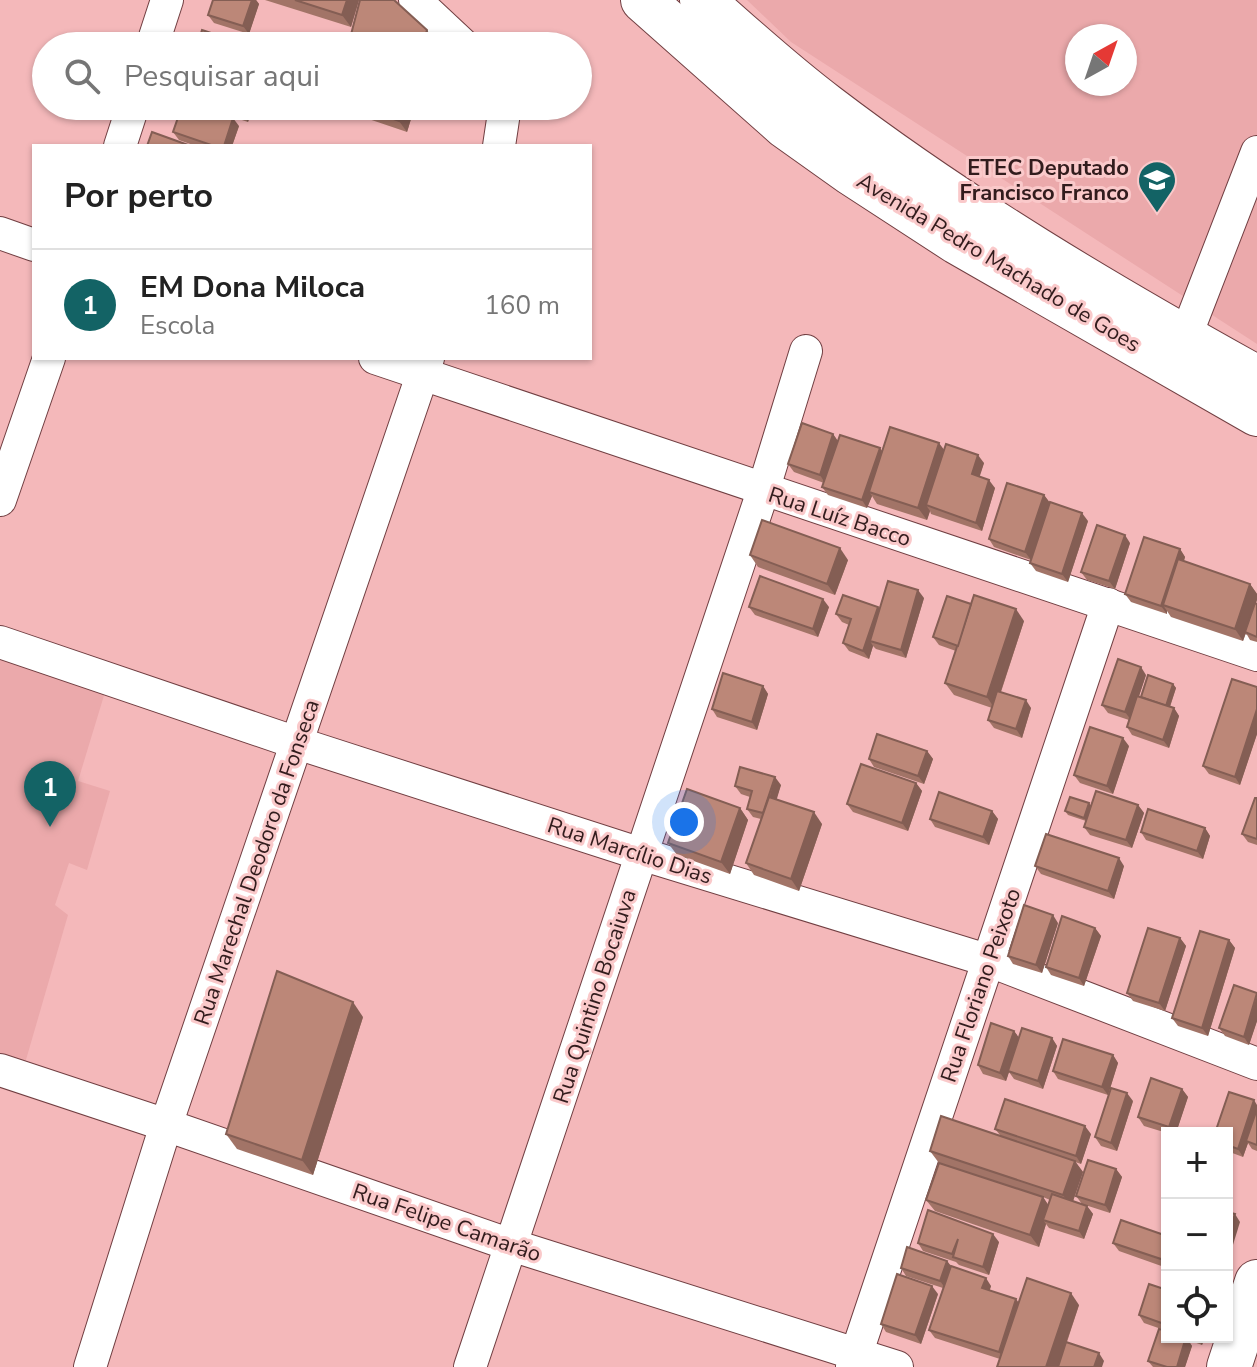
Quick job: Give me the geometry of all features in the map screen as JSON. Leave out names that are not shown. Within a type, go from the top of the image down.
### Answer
[{"type":"street","points":[[157,32],[167,0]]},
{"type":"street","points":[[415,0],[449,32]]},
{"type":"street","name":"Avenida Pedro Machado de Goes","points":[[643,0],[785,126],[851,173],[957,242],[1257,414]]},
{"type":"street","name":"Avenida Pedro Machado de Goes","points":[[702,0],[800,85],[888,152],[990,219],[1185,338],[1257,378]]},
{"type":"street","points":[[121,144],[128,120]]},
{"type":"street","points":[[499,144],[503,120]]},
{"type":"street","points":[[1185,338],[1257,152]]},
{"type":"street","points":[[0,233],[32,244]]},
{"type":"street","name":"Rua Quintino Bocaiuva","points":[[470,1367],[763,491],[806,351]]},
{"type":"street","points":[[0,500],[48,360]]},
{"type":"street","name":"Rua Luíz Bacco","points":[[388,360],[426,366],[763,491],[1257,655]]},
{"type":"street","name":"Rua Marechal Deodoro da Fonseca","points":[[90,1367],[166,1125],[426,366]]},
{"type":"street","name":"Rua Floriano Peixoto","points":[[854,1361],[1108,604]]},
{"type":"street","name":"Rua Marcílio Dias","points":[[0,642],[297,743],[641,854],[990,961],[1257,1064]]},
{"type":"street","name":"Rua Felipe Camarão","points":[[0,1070],[854,1361],[897,1367]]},
{"type":"street","points":[[1229,1367],[1257,1282]]},
{"type":"shaded area","name":"ETEC Deputado Francisco Franco","points":[[747,0],[1257,0],[1257,344],[791,42]]},
{"type":"shaded area","points":[[0,642],[109,679],[78,781],[110,791],[87,870],[69,863],[55,905],[68,915],[21,1077],[0,1069]]},
{"type":"building","points":[[213,0],[252,0],[243,26],[208,15]]},
{"type":"building","points":[[295,0],[347,0],[342,15]]},
{"type":"building","points":[[360,0],[394,0],[427,30],[426,32],[352,32]]},
{"type":"building","points":[[177,120],[232,120],[225,144],[208,144],[173,132]]},
{"type":"building","points":[[152,132],[185,144],[148,144]]},
{"type":"building","points":[[802,423],[833,434],[820,475],[788,464]]},
{"type":"building","points":[[890,427],[939,443],[918,508],[869,492]]},
{"type":"building","points":[[840,435],[880,448],[862,500],[822,487]]},
{"type":"building","points":[[946,444],[978,455],[972,474],[989,480],[976,523],[926,505]]},
{"type":"building","points":[[1007,483],[1044,495],[1025,552],[989,539]]},
{"type":"building","points":[[1050,502],[1082,513],[1062,574],[1030,563]]},
{"type":"building","points":[[762,520],[840,548],[827,584],[750,555]]},
{"type":"building","points":[[1097,525],[1125,535],[1109,581],[1081,572]]},
{"type":"building","points":[[1144,537],[1180,549],[1161,606],[1125,594]]},
{"type":"building","points":[[1178,559],[1250,584],[1235,629],[1163,605]]},
{"type":"building","points":[[760,576],[823,599],[813,629],[749,607]]},
{"type":"building","points":[[888,581],[918,590],[901,650],[870,641]]},
{"type":"building","points":[[843,595],[878,607],[863,651],[843,643],[851,619],[836,614]]},
{"type":"building","points":[[974,595],[1016,609],[987,697],[945,683]]},
{"type":"building","points":[[947,596],[971,604],[958,646],[933,637]]},
{"type":"building","points":[[1257,604],[1257,637],[1245,632]]},
{"type":"building","points":[[1118,659],[1141,667],[1125,712],[1102,705]]},
{"type":"building","points":[[723,673],[763,686],[752,722],[712,709]]},
{"type":"building","points":[[1148,675],[1173,684],[1166,706],[1141,697]]},
{"type":"building","points":[[1232,679],[1257,687],[1257,709],[1235,777],[1203,766]]},
{"type":"building","points":[[997,691],[1026,700],[1016,729],[988,720]]},
{"type":"building","points":[[1137,696],[1174,708],[1163,740],[1127,727]]},
{"type":"building","points":[[1090,727],[1123,738],[1107,786],[1074,775]]},
{"type":"building","points":[[877,734],[927,751],[918,776],[869,759]]},
{"type":"building","points":[[861,764],[916,783],[902,823],[847,804]]},
{"type":"building","points":[[740,767],[775,777],[763,813],[747,809],[752,791],[735,786]]},
{"type":"building","points":[[687,789],[740,808],[721,862],[668,843]]},
{"type":"building","points":[[1096,791],[1138,805],[1126,840],[1084,827]]},
{"type":"building","points":[[939,792],[992,811],[983,837],[930,819]]},
{"type":"building","points":[[769,797],[814,812],[791,879],[746,863]]},
{"type":"building","points":[[1070,797],[1089,803],[1084,818],[1065,811]]},
{"type":"building","points":[[1257,798],[1257,839],[1242,834]]},
{"type":"building","points":[[1148,809],[1205,828],[1197,851],[1141,832]]},
{"type":"building","points":[[1046,834],[1119,858],[1108,891],[1035,866]]},
{"type":"building","points":[[1024,905],[1053,915],[1036,965],[1008,956]]},
{"type":"building","points":[[1062,916],[1095,928],[1079,978],[1046,967]]},
{"type":"building","points":[[1148,928],[1180,938],[1159,1003],[1127,993]]},
{"type":"building","points":[[1200,931],[1229,940],[1202,1028],[1172,1018]]},
{"type":"building","points":[[277,971],[353,1002],[302,1160],[226,1134]]},
{"type":"building","points":[[1234,985],[1257,993],[1244,1037],[1219,1028]]},
{"type":"building","points":[[991,1023],[1014,1031],[1000,1073],[978,1065]]},
{"type":"building","points":[[1022,1028],[1052,1038],[1038,1081],[1008,1071]]},
{"type":"building","points":[[1063,1039],[1113,1055],[1102,1087],[1053,1071]]},
{"type":"building","points":[[1151,1078],[1182,1089],[1169,1127],[1138,1117]]},
{"type":"building","points":[[1111,1088],[1127,1093],[1111,1143],[1095,1137]]},
{"type":"building","points":[[1229,1092],[1254,1100],[1238,1149],[1233,1147],[1233,1127],[1217,1127]]},
{"type":"building","points":[[1005,1099],[1085,1126],[1076,1156],[995,1129]]},
{"type":"building","points":[[1257,1109],[1257,1145],[1246,1141]]},
{"type":"building","points":[[941,1116],[1075,1161],[1063,1195],[930,1151]]},
{"type":"building","points":[[1088,1160],[1116,1169],[1105,1205],[1076,1196]]},
{"type":"building","points":[[939,1163],[1043,1197],[1030,1235],[926,1200]]},
{"type":"building","points":[[1052,1194],[1087,1206],[1079,1231],[1043,1220]]},
{"type":"building","points":[[928,1210],[993,1234],[983,1267],[953,1257],[958,1239],[952,1254],[918,1243]]},
{"type":"building","points":[[1121,1220],[1161,1234],[1161,1259],[1113,1243]]},
{"type":"building","points":[[907,1247],[947,1261],[940,1281],[901,1268]]},
{"type":"building","points":[[951,1266],[986,1278],[982,1288],[1016,1299],[999,1352],[929,1330]]},
{"type":"building","points":[[897,1274],[932,1286],[915,1335],[881,1324]]},
{"type":"building","points":[[1027,1278],[1071,1293],[1046,1367],[997,1367]]},
{"type":"building","points":[[1149,1284],[1161,1288],[1161,1323],[1139,1315]]},
{"type":"building","points":[[1159,1329],[1161,1343],[1184,1343],[1177,1367],[1148,1361]]},
{"type":"building","points":[[1066,1342],[1099,1353],[1094,1367],[1058,1367]]},
{"type":"place","name":"ETEC Deputado Francisco Franco","points":[[1157,214]]},
{"type":"place","name":"EM Dona Miloca","points":[[50,827]]}]
